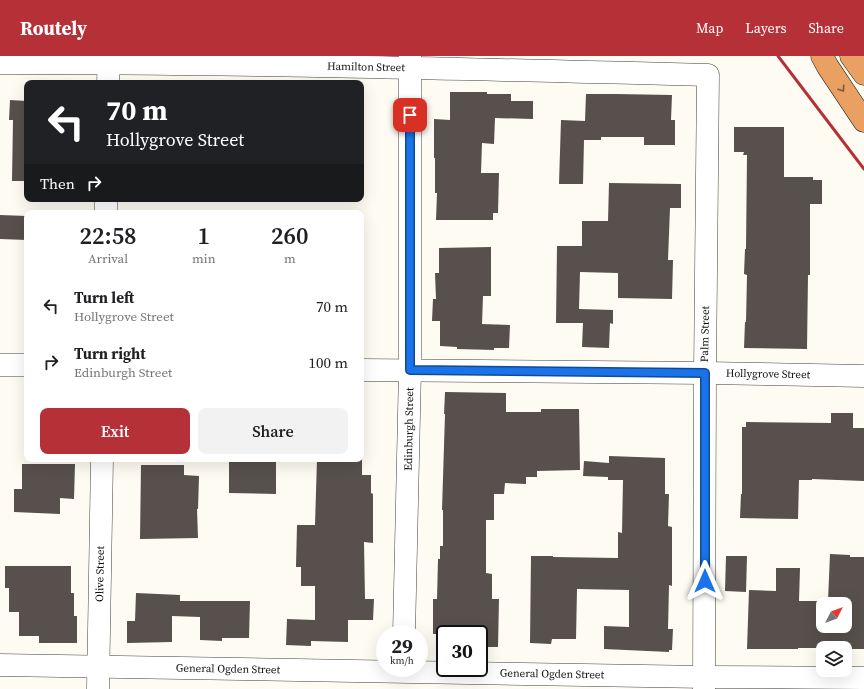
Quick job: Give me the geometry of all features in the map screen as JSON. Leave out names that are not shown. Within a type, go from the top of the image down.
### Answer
[{"type":"highway","points":[[822,56],[864,121]]},
{"type":"street","name":"Hamilton Street","points":[[0,63],[109,67],[410,62],[708,75]]},
{"type":"street","name":"Edinburgh Street","points":[[404,625],[410,370],[410,62]]},
{"type":"street","name":"Palm Street","points":[[705,683],[705,373],[708,75]]},
{"type":"street","points":[[0,365],[24,366]]},
{"type":"street","name":"Hollygrove Street","points":[[364,370],[864,376]]},
{"type":"street","name":"Olive Street","points":[[98,689],[102,462]]},
{"type":"street","name":"General Ogden Street","points":[[0,665],[376,675]]},
{"type":"street","name":"General Ogden Street","points":[[428,677],[705,683],[864,678]]},
{"type":"building","points":[[450,92],[487,92],[487,94],[511,94],[511,101],[533,101],[533,119],[495,118],[494,144],[482,143],[481,173],[499,173],[498,213],[493,213],[493,220],[436,220],[437,193],[435,193],[434,119],[450,120]]},
{"type":"building","points":[[586,94],[672,95],[671,120],[675,120],[675,145],[644,145],[644,137],[601,137],[601,140],[584,140],[583,184],[559,184],[561,120],[585,121]]},
{"type":"building","points":[[10,100],[24,101],[24,181],[12,181],[13,120],[9,120]]},
{"type":"building","points":[[734,127],[784,127],[784,177],[813,177],[813,180],[822,180],[822,204],[810,204],[810,275],[808,275],[807,349],[744,348],[747,275],[744,274],[746,249],[747,155],[743,155],[744,152],[734,152]]},
{"type":"building","points":[[609,183],[681,184],[681,208],[670,208],[668,260],[673,260],[672,299],[618,298],[618,273],[580,272],[579,309],[613,310],[613,324],[610,323],[609,348],[582,347],[583,323],[556,323],[557,246],[582,246],[582,221],[608,221]]},
{"type":"building","points":[[0,215],[24,216],[24,240],[0,239]]},
{"type":"building","points":[[491,247],[491,296],[483,296],[482,324],[510,325],[509,348],[494,348],[494,350],[457,349],[457,347],[440,346],[440,321],[432,321],[433,299],[436,299],[435,273],[439,273],[439,248]]},
{"type":"building","points":[[445,392],[506,393],[506,412],[541,412],[541,409],[579,409],[580,470],[537,471],[537,477],[526,477],[526,484],[505,483],[504,494],[494,494],[494,520],[486,520],[486,573],[492,574],[492,599],[499,599],[498,647],[488,647],[488,625],[436,625],[436,634],[433,634],[433,599],[437,599],[438,559],[440,559],[440,546],[443,546],[442,510]]},
{"type":"building","points":[[831,413],[853,413],[853,428],[864,428],[864,481],[799,480],[798,519],[740,518],[742,494],[742,427],[746,427],[746,422],[831,423]]},
{"type":"building","points":[[609,456],[665,458],[665,494],[669,494],[668,526],[672,527],[672,586],[669,585],[668,629],[673,629],[672,650],[669,650],[669,652],[604,649],[604,626],[629,627],[629,590],[577,589],[576,639],[552,639],[551,644],[530,643],[531,556],[618,558],[618,532],[622,533],[623,480],[608,480],[608,477],[583,476],[584,461],[609,463]]},
{"type":"building","points":[[229,462],[276,462],[276,494],[229,493]]},
{"type":"building","points":[[317,462],[362,462],[362,475],[371,475],[371,493],[373,494],[373,543],[364,542],[365,599],[374,599],[373,620],[348,620],[348,642],[311,641],[311,646],[286,645],[287,619],[315,620],[315,586],[301,586],[301,567],[296,567],[297,525],[315,525]]},
{"type":"building","points":[[22,464],[75,464],[74,499],[60,498],[60,514],[14,512],[14,489],[22,489]]},
{"type":"building","points":[[141,465],[184,465],[184,475],[199,476],[197,509],[198,538],[140,539]]},
{"type":"building","points":[[830,554],[850,555],[850,557],[864,557],[864,649],[852,649],[852,641],[816,641],[816,648],[747,649],[749,590],[776,591],[776,568],[800,568],[799,601],[816,601],[816,633],[852,633],[852,597],[828,597]]},
{"type":"building","points":[[726,556],[747,556],[746,592],[725,591]]},
{"type":"building","points":[[5,566],[71,566],[71,593],[74,593],[74,616],[77,616],[77,643],[39,643],[39,636],[19,636],[19,612],[9,612],[9,588],[5,588]]},
{"type":"building","points":[[136,593],[180,595],[180,601],[250,601],[249,638],[222,638],[222,641],[200,640],[200,617],[172,616],[172,642],[127,643],[127,621],[135,621]]},
{"type":"railway","points":[[778,56],[864,169]]},
{"type":"route","points":[[410,115],[410,370],[705,373],[705,581]]}]
